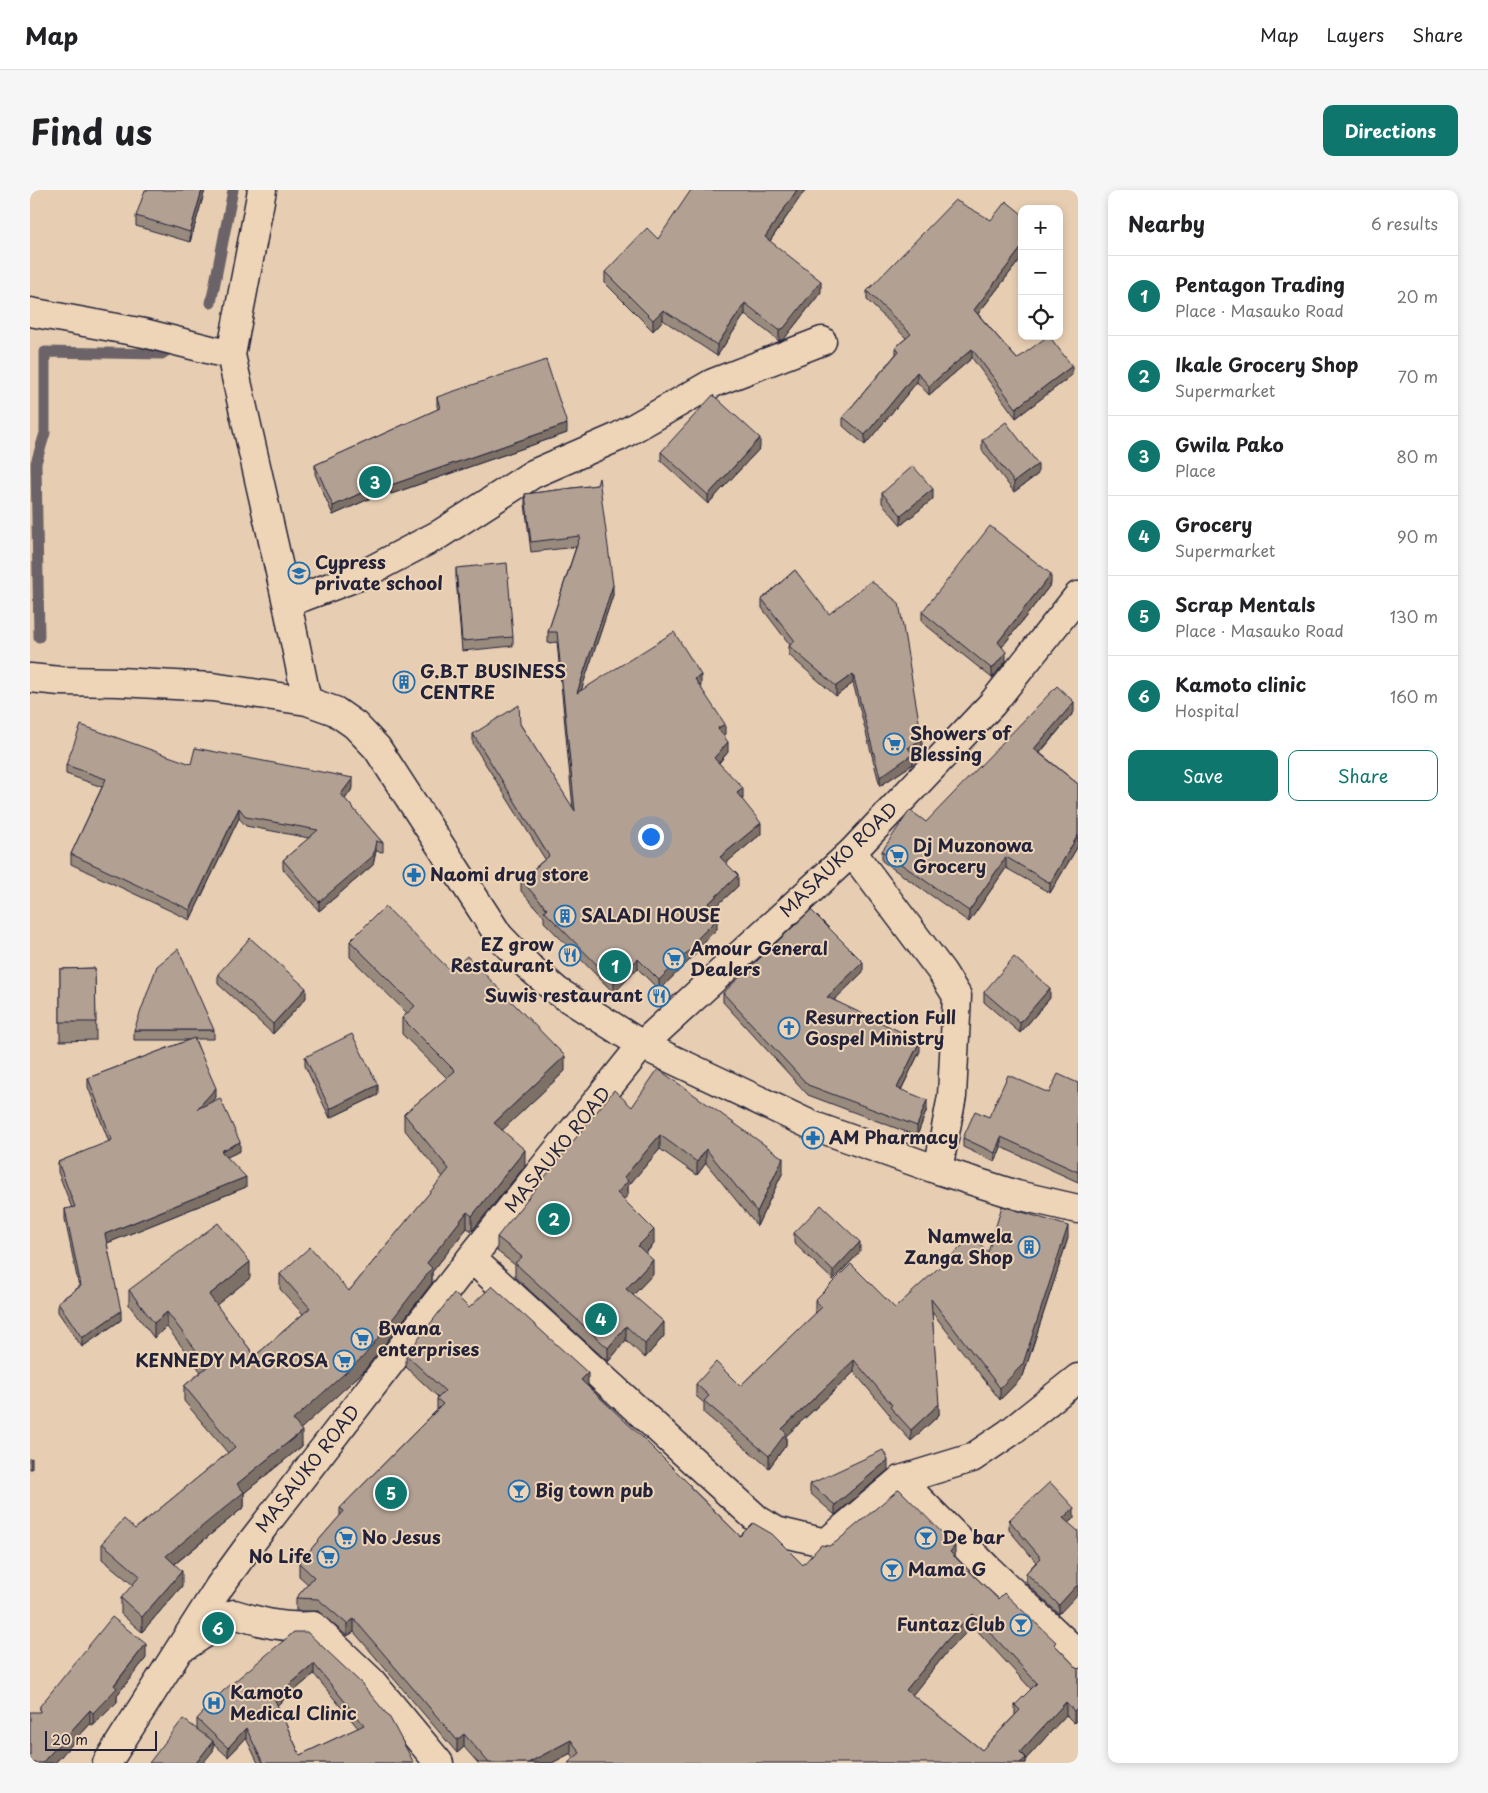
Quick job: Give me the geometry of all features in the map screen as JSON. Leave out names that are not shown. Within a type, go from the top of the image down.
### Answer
[{"type":"street","points":[[262,190],[231,355],[287,603],[307,702]]},
{"type":"street","points":[[30,312],[144,333],[231,355]]},
{"type":"street","points":[[287,603],[362,575],[440,534],[533,474],[618,437],[713,383],[822,341]]},
{"type":"street","name":"MASAUKO ROAD","points":[[107,1763],[219,1587],[254,1539],[471,1258],[642,1045],[852,852],[992,704],[1078,596]]},
{"type":"street","points":[[30,678],[60,681],[212,687],[307,702],[334,711],[355,725],[377,748],[499,936],[528,966],[557,991],[642,1045],[812,1125],[938,1170],[1016,1195],[1078,1208]]},
{"type":"street","points":[[852,852],[942,972],[956,996],[952,1096],[938,1170]]},
{"type":"street","points":[[471,1258],[758,1520],[776,1531],[826,1543],[900,1480],[972,1458],[1009,1433],[1078,1378]]},
{"type":"street","points":[[900,1480],[987,1568],[1078,1654]]},
{"type":"street","points":[[178,1651],[234,1614],[275,1626],[291,1628],[313,1626],[371,1681],[439,1763]]},
{"type":"building","points":[[145,190],[202,190],[190,232],[136,216]]},
{"type":"building","points":[[691,190],[797,190],[765,237],[821,281],[784,328],[779,330],[745,303],[717,345],[663,310],[653,320],[605,272],[647,228],[658,239]]},
{"type":"building","points":[[955,200],[991,220],[1006,201],[1018,211],[1018,252],[974,310],[1017,359],[1043,340],[1052,340],[1072,366],[1016,408],[972,349],[929,386],[917,372],[865,435],[843,417],[899,351],[896,347],[911,334],[867,291]]},
{"type":"building","points":[[546,360],[567,424],[391,485],[389,480],[333,506],[315,465],[440,408],[437,397]]},
{"type":"building","points":[[713,395],[760,438],[708,495],[661,452]]},
{"type":"building","points":[[1006,422],[1038,464],[1014,482],[982,440]]},
{"type":"building","points":[[913,466],[933,489],[901,515],[882,493]]},
{"type":"building","points":[[599,478],[613,585],[577,693],[674,632],[701,675],[695,679],[725,724],[718,728],[728,742],[714,758],[743,788],[737,793],[761,823],[720,857],[738,875],[705,907],[717,919],[696,940],[698,942],[659,980],[638,959],[614,982],[544,911],[547,909],[521,880],[549,856],[473,734],[519,705],[520,724],[575,811],[557,632],[548,632],[580,536],[531,542],[525,494],[597,485]]},
{"type":"building","points":[[990,526],[1051,574],[998,642],[1006,652],[992,669],[922,612]]},
{"type":"building","points":[[507,563],[513,637],[462,641],[456,568]]},
{"type":"building","points":[[795,570],[829,614],[871,581],[899,603],[922,739],[908,748],[913,754],[880,777],[853,674],[836,686],[789,646],[795,641],[762,599]]},
{"type":"building","points":[[1057,686],[1074,702],[1034,749],[1078,784],[1078,835],[1050,883],[1006,857],[969,911],[882,851],[910,810],[926,822]]},
{"type":"building","points":[[81,725],[191,764],[195,748],[353,778],[341,794],[383,843],[376,841],[373,856],[319,902],[283,860],[318,830],[246,817],[239,808],[190,910],[71,854],[106,779],[66,765]]},
{"type":"building","points":[[385,906],[451,971],[467,956],[565,1056],[494,1123],[525,1150],[472,1216],[467,1212],[427,1263],[432,1268],[364,1356],[293,1420],[302,1431],[237,1484],[244,1492],[166,1556],[182,1571],[142,1617],[121,1598],[140,1576],[102,1543],[124,1519],[135,1529],[235,1447],[184,1386],[208,1366],[167,1312],[154,1323],[129,1290],[218,1223],[250,1262],[209,1295],[255,1356],[310,1308],[280,1274],[310,1247],[349,1291],[449,1169],[404,1114],[455,1071],[402,1018],[415,1006],[350,941]]},
{"type":"building","points":[[811,910],[863,962],[827,997],[920,1041],[897,1088],[927,1100],[917,1126],[808,1085],[723,993]]},
{"type":"building","points":[[250,938],[306,988],[273,1024],[218,974]]},
{"type":"building","points":[[178,949],[214,1030],[134,1030],[157,966]]},
{"type":"building","points":[[1014,957],[1050,988],[1020,1023],[984,992]]},
{"type":"building","points":[[95,968],[96,1022],[60,1022],[60,969]]},
{"type":"building","points":[[352,1034],[378,1085],[330,1109],[305,1057]]},
{"type":"building","points":[[194,1038],[216,1088],[197,1109],[220,1098],[240,1142],[221,1151],[246,1177],[105,1234],[121,1311],[82,1338],[58,1302],[81,1286],[65,1209],[75,1207],[58,1162],[112,1140],[88,1078]]},
{"type":"building","points":[[658,1069],[783,1158],[757,1212],[706,1149],[697,1162],[660,1135],[624,1177],[628,1181],[617,1193],[654,1230],[638,1246],[653,1260],[626,1289],[664,1322],[645,1344],[626,1326],[608,1348],[515,1263],[522,1257],[497,1237],[614,1090],[632,1107]]},
{"type":"building","points":[[1058,1074],[1078,1083],[1078,1172],[1001,1137],[995,1153],[963,1138],[975,1111],[989,1117],[1008,1075],[1049,1093]]},
{"type":"building","points":[[821,1205],[860,1242],[833,1271],[794,1233]]},
{"type":"building","points":[[1002,1206],[1068,1226],[1023,1364],[1000,1388],[931,1299],[939,1404],[911,1430],[890,1407],[892,1405],[854,1360],[782,1429],[786,1433],[769,1456],[704,1401],[709,1396],[696,1384],[716,1362],[740,1386],[822,1307],[815,1300],[851,1264],[895,1308],[973,1236],[988,1252]]},
{"type":"building","points":[[492,1286],[588,1373],[581,1380],[642,1437],[740,1536],[753,1523],[772,1534],[803,1565],[821,1545],[829,1546],[836,1542],[899,1489],[955,1546],[950,1552],[998,1599],[1004,1593],[1056,1642],[1054,1644],[1078,1669],[1078,1707],[1074,1711],[1066,1702],[1020,1752],[1026,1758],[1020,1763],[568,1763],[580,1753],[571,1740],[528,1763],[489,1763],[464,1734],[457,1740],[354,1619],[347,1624],[318,1599],[296,1598],[314,1577],[299,1563],[344,1511],[340,1508],[443,1404],[437,1399],[445,1391],[406,1355],[454,1293],[469,1308]],"holes":[[[973,1614],[1037,1683],[1015,1705],[1020,1710],[982,1750],[906,1690],[947,1640]]]},
{"type":"building","points":[[883,1450],[888,1460],[835,1505],[810,1484]]},
{"type":"building","points":[[1050,1482],[1074,1508],[1063,1518],[1078,1531],[1078,1584],[1059,1605],[1026,1573],[1041,1558],[1009,1520]]},
{"type":"building","points":[[112,1617],[146,1644],[114,1685],[117,1688],[93,1713],[90,1710],[42,1763],[30,1763],[30,1712],[40,1712],[40,1706]]},
{"type":"building","points":[[294,1632],[307,1632],[360,1682],[390,1718],[414,1763],[263,1763],[246,1728],[228,1748],[197,1719],[223,1691]],"holes":[[[314,1664],[364,1725],[300,1755],[274,1698]]]},
{"type":"building","points":[[183,1719],[213,1741],[196,1763],[149,1763]]},
{"type":"waterway","points":[[211,303],[233,190]]},
{"type":"waterway","points":[[39,637],[36,463],[45,433],[45,352],[162,354],[177,344]]},
{"type":"place","name":"Gwila Pako","points":[[375,482]]},
{"type":"place","name":"Cypress private school","points":[[299,573]]},
{"type":"place","name":"G.B.T BUSINESS CENTRE","points":[[404,682]]},
{"type":"place","name":"Showers of Blessing","points":[[894,744]]},
{"type":"place","name":"Dj Muzonowa Grocery","points":[[897,856]]},
{"type":"place","name":"Naomi drug store","points":[[414,875]]},
{"type":"place","name":"SALADI HOUSE","points":[[565,916]]},
{"type":"place","name":"EZ grow Restaurant","points":[[570,955]]},
{"type":"place","name":"Amour General Dealers","points":[[674,959]]},
{"type":"place","name":"Pentagon Trading","points":[[615,966]]},
{"type":"place","name":"Suwis restaurant","points":[[659,996]]},
{"type":"place","name":"Resurrection Full Gospel Ministry","points":[[789,1028]]},
{"type":"place","name":"AM Pharmacy","points":[[813,1138]]},
{"type":"place","name":"Ikale Grocery Shop","points":[[554,1219]]},
{"type":"place","name":"Namwela Zanga Shop","points":[[1029,1247]]},
{"type":"place","name":"Grocery","points":[[601,1319]]},
{"type":"place","name":"Bwana enterprises","points":[[362,1339]]},
{"type":"place","name":"KENNEDY MAGROSA","points":[[344,1361]]},
{"type":"place","name":"Big town pub","points":[[519,1491]]},
{"type":"place","name":"Scrap Mentals","points":[[391,1493]]},
{"type":"place","name":"No Jesus","points":[[346,1538]]},
{"type":"place","name":"De bar","points":[[926,1538]]},
{"type":"place","name":"No Life","points":[[328,1557]]},
{"type":"place","name":"Mama G","points":[[892,1570]]},
{"type":"place","name":"Funtaz Club","points":[[1021,1625]]},
{"type":"place","name":"Kamoto clinic","points":[[218,1628]]},
{"type":"place","name":"Kamoto Medical Clinic","points":[[214,1703]]}]
